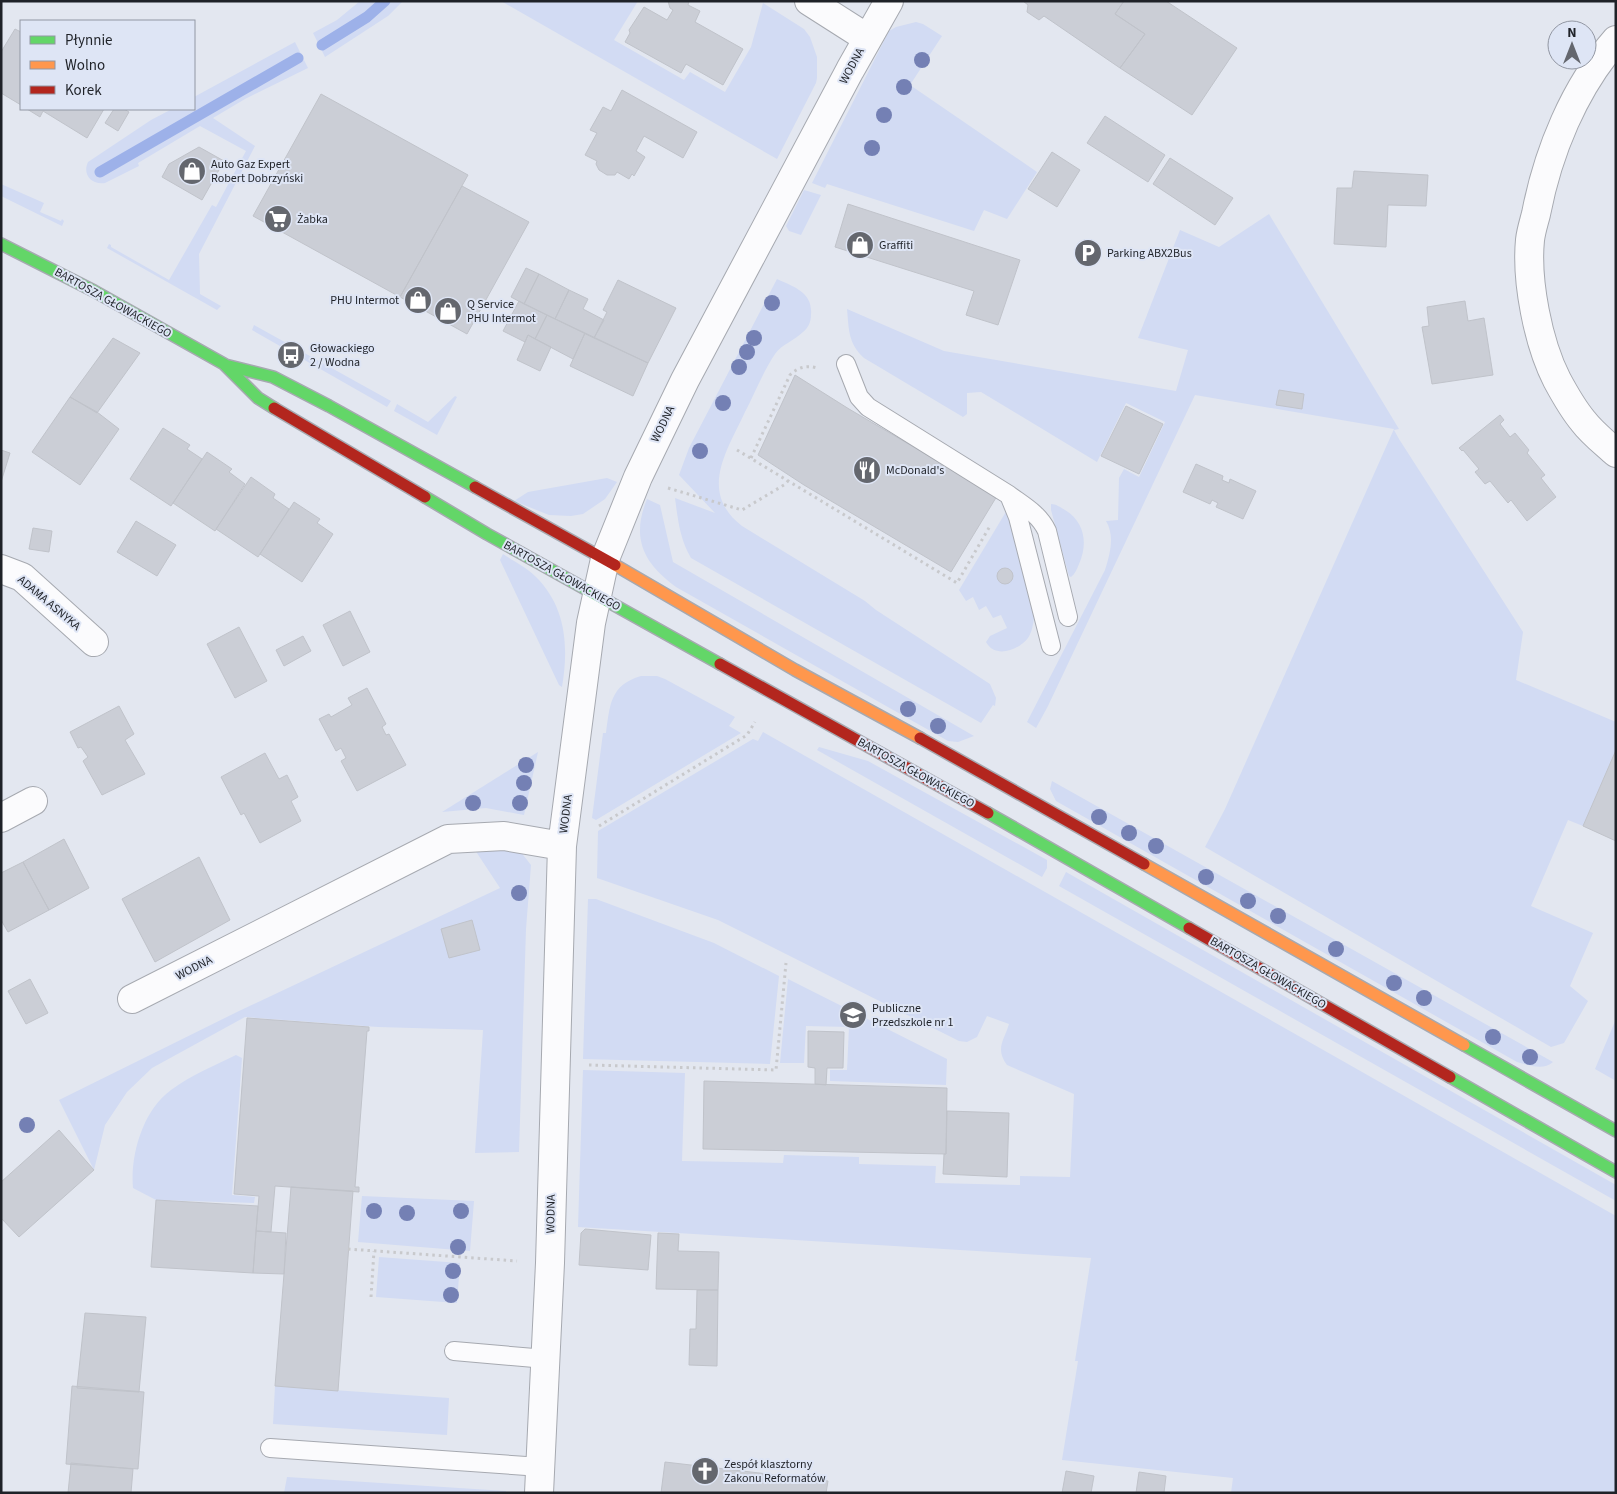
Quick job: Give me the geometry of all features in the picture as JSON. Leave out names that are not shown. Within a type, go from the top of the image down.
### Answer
[{"type":"street","name":"WODNA","points":[[809,1],[867,38]]},
{"type":"street","name":"WODNA","points":[[540,1480],[550,1263],[562,846],[591,623],[605,559],[638,477],[685,380],[867,38],[889,1]]},
{"type":"street","points":[[1616,40],[1607,50],[1579,94],[1557,141],[1540,192],[1530,240],[1530,285],[1541,337],[1556,379],[1583,422],[1616,453]]},
{"type":"street","name":"BARTOSZA GŁOWACKIEGO","points":[[1,244],[94,291],[224,364],[273,376],[605,559],[795,670],[1616,1131]]},
{"type":"street","name":"BARTOSZA GŁOWACKIEGO","points":[[224,364],[258,398],[487,534],[970,803],[1616,1172]]},
{"type":"street","name":"ADAMA ASNYKA","points":[[1,570],[22,577],[94,642]]},
{"type":"street","points":[[1,818],[33,801]]},
{"type":"street","name":"WODNA","points":[[132,999],[448,839],[504,836],[562,846]]},
{"type":"lane","points":[[846,364],[859,397],[868,408],[1009,495],[1042,520],[1047,531],[1068,617]]},
{"type":"lane","points":[[1009,495],[1023,534],[1051,646]]},
{"type":"lane","points":[[454,1351],[546,1358]]},
{"type":"lane","points":[[270,1448],[540,1480]]},
{"type":"path","points":[[751,458],[790,375],[795,370],[803,367],[811,366],[817,368],[820,361]]},
{"type":"path","points":[[737,450],[957,583],[1009,495]]},
{"type":"path","points":[[662,487],[742,510],[784,486],[788,480]]},
{"type":"path","points":[[594,828],[747,736],[755,722]]},
{"type":"path","points":[[585,1065],[776,1070],[786,962]]},
{"type":"path","points":[[348,1249],[550,1263]]},
{"type":"path","points":[[371,1297],[374,1251]]},
{"type":"shaded area","points":[[360,1],[403,1],[388,16],[325,57],[313,33],[337,20]]},
{"type":"shaded area","points":[[501,1],[638,1],[614,40],[684,80],[690,72],[725,92],[751,47],[763,3],[804,29],[810,37],[817,57],[816,83],[777,159]]},
{"type":"shaded area","points":[[916,22],[923,24],[942,36],[910,85],[1037,172],[1007,219],[984,210],[974,231],[827,184],[825,188],[812,183],[889,31],[896,27]]},
{"type":"shaded area","points":[[295,42],[308,68],[245,99],[213,118],[255,146],[199,254],[200,294],[221,306],[217,310],[107,248],[109,244],[111,245],[111,247],[169,280],[212,205],[216,207],[246,151],[200,126],[138,163],[139,166],[105,183],[92,181],[86,171],[88,162],[151,120],[170,110],[195,110],[195,96]]},
{"type":"shaded area","points":[[1,184],[44,203],[40,212],[61,221],[62,219],[64,221],[62,226],[1,196]]},
{"type":"shaded area","points":[[804,190],[821,195],[801,235],[789,231],[786,226]]},
{"type":"shaded area","points":[[1269,214],[1399,429],[1394,430],[1399,439],[1523,632],[1516,680],[1616,722],[1616,750],[1583,826],[1568,820],[1531,906],[1593,933],[1570,986],[1588,1001],[1564,1043],[1551,1047],[1205,847],[1225,809],[1394,429],[1195,395],[1036,728],[1027,722],[1105,570],[1111,539],[1106,521],[1118,520],[1119,478],[1124,469],[1139,477],[1165,422],[1126,403],[1097,462],[981,392],[967,393],[967,414],[963,417],[864,358],[855,347],[850,336],[847,309],[944,351],[1176,391],[1188,350],[1138,338],[1180,230],[1219,247]]},
{"type":"shaded area","points":[[777,279],[796,288],[806,296],[811,307],[809,325],[778,351],[763,375],[725,456],[720,471],[721,499],[729,513],[742,526],[865,601],[990,684],[996,698],[995,706],[993,705],[981,723],[691,558],[687,551],[680,530],[675,498],[715,513],[679,475],[689,448]]},
{"type":"shaded area","points":[[254,325],[391,401],[387,407],[252,330]]},
{"type":"shaded area","points":[[455,396],[457,397],[437,435],[394,411],[397,404],[428,422]]},
{"type":"shaded area","points":[[607,478],[617,482],[605,499],[583,514],[571,516],[549,515],[514,501],[528,492]]},
{"type":"shaded area","points":[[647,499],[660,505],[673,562],[974,736],[958,742],[948,741],[676,587],[655,569],[643,549],[640,538],[640,526]]},
{"type":"shaded area","points":[[1051,504],[1072,515],[1081,527],[1083,534],[1082,556],[1076,571],[1071,577],[1069,576]]},
{"type":"shaded area","points":[[1007,510],[1034,618],[1028,638],[1024,642],[1013,649],[1001,651],[990,647],[986,642],[990,636],[1007,628],[1001,615],[993,618],[986,606],[979,610],[973,597],[966,601],[959,590]]},
{"type":"shaded area","points":[[503,554],[535,576],[553,600],[559,613],[565,642],[562,687],[559,685],[500,560]]},
{"type":"shaded area","points":[[641,676],[657,676],[665,679],[735,717],[729,726],[741,733],[596,820],[592,818],[603,733],[606,733],[613,697],[623,685]]},
{"type":"shaded area","points":[[763,732],[1616,1216],[1616,1493],[1231,1493],[1233,1478],[1062,1460],[1078,1361],[1075,1361],[1091,1258],[578,1227],[583,1070],[685,1073],[682,1161],[783,1163],[784,1155],[859,1157],[859,1164],[936,1166],[935,1183],[1020,1185],[1020,1176],[1070,1177],[1074,1094],[1007,1065],[1003,1059],[1001,1049],[1009,1024],[987,1016],[977,1037],[967,1042],[959,1041],[718,920],[597,878],[598,831],[753,739],[758,741]]},
{"type":"shaded area","points":[[819,747],[868,761],[1047,860],[1047,868],[1042,877],[817,750]]},
{"type":"shaded area","points":[[538,752],[524,815],[486,808],[442,812]]},
{"type":"shaded area","points":[[1052,781],[1553,1062],[1540,1067],[1517,1062],[1056,801],[1050,789]]},
{"type":"shaded area","points":[[475,850],[520,851],[531,865],[526,929],[519,1152],[475,1153],[483,1030],[378,1027],[245,1017],[152,1068],[127,1092],[105,1125],[94,1170],[59,1100],[239,1011],[500,888]]},
{"type":"shaded area","points":[[1066,872],[1616,1185],[1616,1201],[1059,886]]},
{"type":"shaded area","points":[[588,899],[596,899],[714,943],[779,976],[770,1064],[583,1059]]},
{"type":"shaded area","points":[[788,979],[947,1059],[946,1085],[830,1081],[830,1070],[847,1070],[849,1027],[806,1026],[804,1063],[780,1063]]},
{"type":"shaded area","points":[[1616,1019],[1616,1081],[1595,1069]]},
{"type":"shaded area","points":[[236,1055],[242,1058],[232,1195],[255,1197],[254,1203],[156,1200],[133,1188],[136,1148],[140,1134],[153,1109],[171,1090],[186,1080]]},
{"type":"shaded area","points":[[362,1196],[474,1201],[470,1251],[358,1242]]},
{"type":"shaded area","points":[[379,1257],[460,1263],[457,1303],[376,1297]]},
{"type":"shaded area","points":[[275,1386],[449,1398],[447,1435],[273,1424]]},
{"type":"shaded area","points":[[287,1477],[506,1491],[506,1493],[284,1493]]},
{"type":"building","points":[[668,1],[689,1],[688,5],[700,11],[695,22],[743,49],[723,85],[686,64],[681,73],[625,42],[630,33],[629,30],[644,7],[667,20],[673,10],[670,8]]},
{"type":"building","points":[[1023,1],[1124,1],[1115,14],[1145,34],[1120,68],[1044,16],[1039,20],[1027,12],[1028,5]]},
{"type":"building","points":[[1124,1],[1166,1],[1237,48],[1192,115],[1120,68],[1145,34],[1115,14]]},
{"type":"building","points":[[15,29],[20,32],[20,104],[1,93],[1,52]]},
{"type":"building","points":[[622,90],[697,132],[683,158],[644,136],[636,151],[645,157],[634,176],[632,174],[629,179],[617,172],[615,175],[607,175],[599,170],[596,164],[597,161],[585,155],[597,133],[590,130],[603,107],[611,111]]},
{"type":"building","points":[[321,94],[468,175],[400,297],[253,216]]},
{"type":"building","points":[[29,110],[103,110],[87,138],[43,111],[40,117]]},
{"type":"building","points":[[113,110],[126,110],[129,112],[118,131],[105,123]]},
{"type":"building","points":[[1105,116],[1165,155],[1148,182],[1087,143]]},
{"type":"building","name":"Auto Gaz Expert Robert Dobrzyński","points":[[199,147],[224,161],[202,200],[162,177],[169,164]]},
{"type":"building","points":[[1052,152],[1080,170],[1057,207],[1028,189]]},
{"type":"building","points":[[1170,158],[1233,198],[1215,225],[1153,184]]},
{"type":"building","points":[[1354,171],[1428,175],[1426,206],[1388,205],[1386,247],[1334,244],[1337,188],[1352,188]]},
{"type":"building","points":[[462,186],[529,222],[467,334],[400,297]]},
{"type":"building","points":[[848,204],[1020,260],[998,325],[966,315],[974,291],[835,247]]},
{"type":"building","points":[[526,268],[539,274],[524,304],[511,297]]},
{"type":"building","points":[[539,274],[569,290],[555,319],[524,304]]},
{"type":"building","points":[[618,280],[676,308],[648,363],[594,338],[607,312],[603,310]]},
{"type":"building","points":[[569,290],[588,299],[583,309],[604,320],[594,338],[555,319]]},
{"type":"building","points":[[519,301],[547,315],[535,339],[528,335],[525,342],[503,331]]},
{"type":"building","points":[[1465,301],[1468,321],[1484,318],[1493,375],[1432,384],[1422,327],[1429,326],[1427,307]]},
{"type":"building","points":[[547,315],[585,333],[573,359],[535,339]]},
{"type":"building","points":[[585,333],[648,363],[633,396],[570,366]]},
{"type":"building","points":[[528,335],[551,347],[540,371],[517,360]]},
{"type":"building","points":[[113,338],[140,353],[97,413],[70,397]]},
{"type":"building","name":"McDonald's","points":[[795,375],[997,496],[951,572],[804,485],[758,455]]},
{"type":"building","points":[[1279,390],[1304,394],[1302,409],[1276,405]]},
{"type":"building","points":[[70,397],[97,412],[119,429],[80,485],[32,452]]},
{"type":"building","points":[[1126,406],[1163,424],[1139,474],[1101,456]]},
{"type":"building","points":[[1500,415],[1504,420],[1500,424],[1510,437],[1515,433],[1529,450],[1527,453],[1545,475],[1541,478],[1556,497],[1527,521],[1511,500],[1508,503],[1490,481],[1485,484],[1475,472],[1479,469],[1463,450],[1459,448]]},
{"type":"building","points":[[163,428],[190,445],[187,449],[202,459],[171,506],[130,479]]},
{"type":"building","points":[[1,450],[10,453],[1,482]]},
{"type":"building","points":[[207,452],[232,469],[229,472],[245,484],[215,531],[173,503]]},
{"type":"building","points":[[1196,464],[1223,476],[1222,480],[1229,483],[1230,479],[1256,491],[1243,519],[1216,507],[1218,503],[1212,500],[1210,504],[1183,492]]},
{"type":"building","points":[[251,477],[275,494],[273,498],[289,509],[258,557],[216,529]]},
{"type":"building","points":[[294,502],[320,519],[317,523],[333,534],[302,582],[260,554]]},
{"type":"building","points":[[136,521],[176,545],[157,576],[117,552]]},
{"type":"building","points":[[33,528],[52,531],[49,552],[29,549]]},
{"type":"building","points":[[1005,568],[1011,570],[1013,576],[1011,582],[1005,584],[999,582],[997,576],[999,570]]},
{"type":"building","points":[[350,611],[370,652],[343,666],[323,625]]},
{"type":"building","points":[[239,627],[267,681],[235,698],[207,644]]},
{"type":"building","points":[[303,636],[311,651],[284,666],[276,650]]},
{"type":"building","points":[[367,688],[386,724],[382,727],[386,735],[389,734],[406,765],[357,791],[341,761],[346,758],[341,748],[336,751],[319,719],[329,714],[331,717],[352,705],[348,698]]},
{"type":"building","points":[[119,706],[134,734],[125,740],[145,774],[102,795],[83,761],[88,757],[81,747],[78,748],[70,732]]},
{"type":"building","points":[[1616,750],[1616,841],[1583,826]]},
{"type":"building","points":[[265,753],[279,779],[287,775],[298,797],[291,801],[301,821],[260,843],[244,813],[241,815],[221,777]]},
{"type":"building","points":[[64,839],[89,888],[49,910],[23,862]]},
{"type":"building","points":[[199,857],[230,920],[155,962],[122,899]]},
{"type":"building","points":[[23,862],[49,910],[8,932],[1,920],[1,873]]},
{"type":"building","points":[[472,920],[480,950],[449,958],[441,929]]},
{"type":"building","points":[[30,979],[48,1013],[26,1024],[8,991]]},
{"type":"building","points":[[247,1018],[369,1027],[369,1031],[367,1031],[355,1187],[359,1187],[359,1192],[275,1186],[271,1232],[256,1231],[259,1196],[234,1194]]},
{"type":"building","points":[[808,1031],[844,1032],[843,1068],[827,1068],[826,1085],[815,1084],[815,1068],[808,1067]]},
{"type":"building","points":[[704,1081],[947,1088],[946,1154],[703,1149]]},
{"type":"building","points":[[947,1111],[1009,1113],[1007,1177],[943,1174],[944,1154],[946,1154]]},
{"type":"building","points":[[59,1130],[94,1170],[19,1237],[1,1218],[1,1182]]},
{"type":"building","points":[[291,1187],[353,1191],[338,1391],[275,1386]]},
{"type":"building","points":[[156,1200],[258,1206],[253,1273],[151,1267]]},
{"type":"building","points":[[585,1229],[651,1235],[648,1270],[579,1265],[581,1233]]},
{"type":"building","points":[[256,1231],[286,1233],[284,1274],[253,1273]]},
{"type":"building","points":[[658,1233],[679,1234],[678,1251],[719,1252],[718,1290],[656,1289]]},
{"type":"building","points":[[697,1290],[718,1290],[717,1366],[689,1365],[690,1329],[696,1329]]},
{"type":"building","points":[[85,1313],[146,1317],[139,1392],[77,1388]]},
{"type":"building","points":[[72,1386],[144,1392],[138,1469],[66,1464]]},
{"type":"building","name":"Zespół klasztorny Zakonu Reformatów","points":[[665,1462],[828,1481],[826,1493],[661,1493]]},
{"type":"building","points":[[71,1463],[133,1469],[131,1493],[68,1493]]},
{"type":"building","points":[[1066,1471],[1094,1476],[1091,1493],[1062,1493]]},
{"type":"building","points":[[1139,1472],[1166,1476],[1164,1493],[1136,1493]]},
{"type":"waterway","points":[[322,45],[367,17],[385,1]]},
{"type":"waterway","points":[[100,172],[298,58]]},
{"type":"traffic: fast","points":[[1,244],[94,291],[224,364],[258,398],[274,408]]},
{"type":"traffic: fast","points":[[225,365],[273,377],[475,487]]},
{"type":"traffic: fast","points":[[425,497],[487,534],[720,664]]},
{"type":"traffic: fast","points":[[988,813],[1189,928]]},
{"type":"traffic: fast","points":[[1464,1045],[1616,1131]]},
{"type":"traffic: fast","points":[[1450,1077],[1616,1172]]},
{"type":"traffic: slow","points":[[615,565],[795,670],[920,738]]},
{"type":"traffic: slow","points":[[1144,864],[1464,1045]]},
{"type":"traffic: jam","points":[[274,408],[425,497]]},
{"type":"traffic: jam","points":[[475,487],[615,565]]},
{"type":"traffic: jam","points":[[720,664],[988,813]]},
{"type":"traffic: jam","points":[[920,738],[1144,864]]},
{"type":"traffic: jam","points":[[1189,928],[1450,1077]]},
{"type":"place","name":"Auto Gaz Expert Robert Dobrzyński","points":[[192,171]]},
{"type":"place","name":"Żabka","points":[[278,219]]},
{"type":"place","name":"Graffiti","points":[[860,245]]},
{"type":"place","name":"Parking ABX2Bus","points":[[1088,253]]},
{"type":"place","name":"PHU Intermot","points":[[418,300]]},
{"type":"place","name":"Q Service PHU Intermot","points":[[448,311]]},
{"type":"place","name":"Głowackiego 2 / Wodna","points":[[291,355]]},
{"type":"place","name":"McDonald's","points":[[867,470]]},
{"type":"place","name":"Publiczne Przedszkole nr 1","points":[[853,1015]]},
{"type":"place","name":"Zespół klasztorny Zakonu Reformatów","points":[[705,1471]]}]
